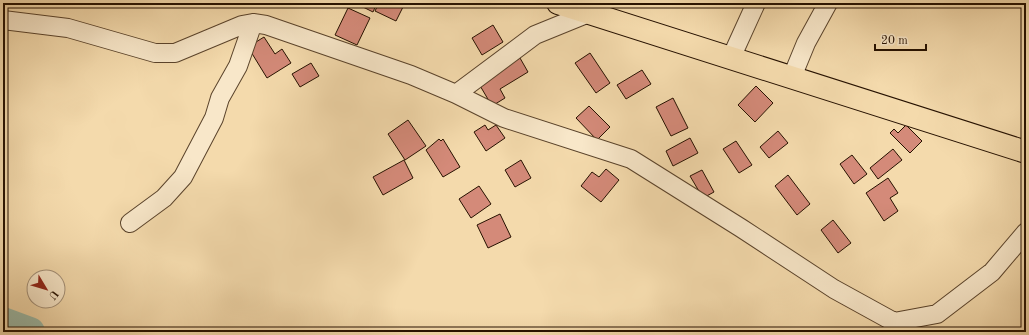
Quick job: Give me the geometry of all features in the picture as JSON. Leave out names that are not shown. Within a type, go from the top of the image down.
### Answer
[{"type":"main road","points":[[558,3],[1025,149]]},
{"type":"street","points":[[731,58],[756,3]]},
{"type":"street","points":[[792,77],[806,43],[828,3]]},
{"type":"street","points":[[456,94],[535,35],[589,13]]},
{"type":"street","points":[[3,20],[68,28],[155,53],[175,53],[242,25],[253,23],[266,25],[411,75],[456,94],[504,118],[631,159],[741,228],[834,289],[894,322],[937,314],[992,272],[1026,232]]},
{"type":"street","points":[[130,222],[164,198],[184,177],[214,118],[220,98],[238,66],[253,23]]},
{"type":"building","points":[[355,3],[377,3],[373,12]]},
{"type":"building","points":[[379,3],[405,3],[396,21],[375,11]]},
{"type":"building","points":[[348,8],[370,18],[357,45],[335,35]]},
{"type":"building","points":[[493,25],[503,42],[482,55],[472,38]]},
{"type":"building","points":[[264,37],[275,54],[282,49],[291,63],[267,78],[248,47]]},
{"type":"building","points":[[590,53],[610,83],[596,93],[575,63]]},
{"type":"building","points":[[520,58],[528,72],[500,89],[505,98],[492,106],[479,84]]},
{"type":"building","points":[[311,63],[319,76],[300,87],[292,74]]},
{"type":"building","points":[[642,70],[651,84],[626,99],[617,85]]},
{"type":"building","points":[[756,86],[773,103],[755,122],[738,105]]},
{"type":"building","points":[[673,98],[688,128],[671,136],[656,107]]},
{"type":"building","points":[[589,106],[610,127],[597,140],[576,118]]},
{"type":"building","points":[[408,120],[426,146],[405,160],[388,134]]},
{"type":"building","points":[[485,125],[488,130],[496,125],[505,138],[486,151],[474,132]]},
{"type":"building","points":[[906,125],[922,141],[910,153],[890,133],[894,129],[898,133]]},
{"type":"building","points":[[778,131],[788,143],[769,158],[760,147]]},
{"type":"building","points":[[690,138],[698,153],[673,166],[666,151]]},
{"type":"building","points":[[439,139],[441,141],[443,139],[460,167],[443,177],[426,150]]},
{"type":"building","points":[[736,141],[752,165],[739,173],[723,149]]},
{"type":"building","points":[[893,149],[902,160],[878,179],[870,168]]},
{"type":"building","points":[[852,155],[867,174],[854,184],[840,164]]},
{"type":"building","points":[[404,160],[413,178],[383,195],[373,177]]},
{"type":"building","points":[[521,160],[531,178],[515,187],[505,170]]},
{"type":"building","points":[[606,169],[619,180],[601,202],[581,186],[592,172],[599,177]]},
{"type":"building","points":[[702,170],[714,192],[703,198],[690,176]]},
{"type":"building","points":[[788,175],[810,204],[797,215],[775,186]]},
{"type":"building","points":[[888,178],[898,193],[890,198],[898,211],[884,221],[866,193]]},
{"type":"building","points":[[479,186],[491,204],[471,218],[459,199]]},
{"type":"building","points":[[500,214],[511,237],[488,248],[477,225]]},
{"type":"building","points":[[833,220],[851,243],[838,253],[821,230]]},
{"type":"waterway","points":[[3,322],[30,332]]}]
